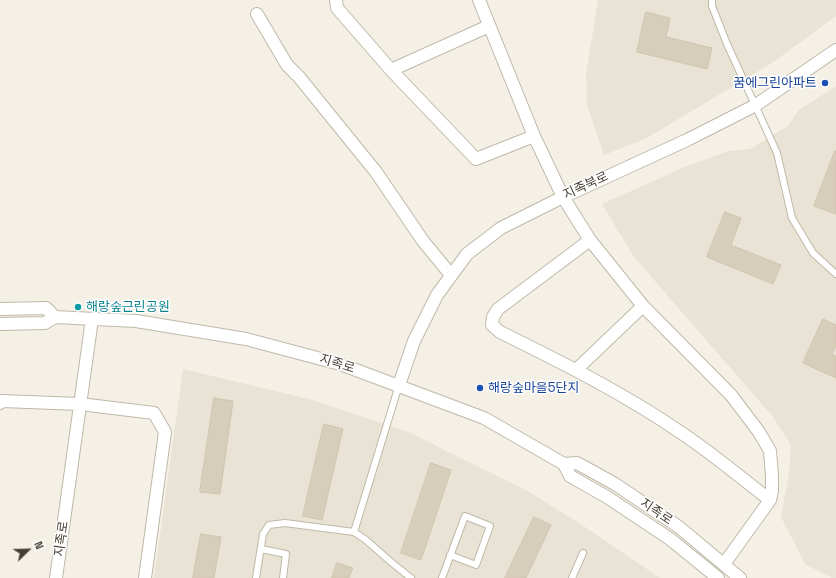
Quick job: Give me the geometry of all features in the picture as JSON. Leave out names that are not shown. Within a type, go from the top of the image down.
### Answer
[{"type":"street","points":[[336,0],[337,8],[391,70],[476,159],[534,136]]},
{"type":"street","points":[[479,0],[534,136],[563,197],[590,240],[644,306],[731,394],[759,432],[770,451],[772,476],[772,491],[770,500],[724,564]]},
{"type":"street","points":[[257,14],[287,65],[299,77],[376,172],[423,241],[451,275]]},
{"type":"street","points":[[391,70],[489,26]]},
{"type":"street","name":"지족북로","points":[[399,385],[414,340],[437,295],[467,254],[501,228],[563,197],[687,140],[756,105],[836,50]]},
{"type":"street","points":[[590,240],[498,309],[493,317],[492,325],[500,332],[577,369],[635,403],[684,434],[770,500]]},
{"type":"street","points":[[577,369],[644,306]]},
{"type":"street","name":"지족로","points":[[0,309],[46,308],[55,317]]},
{"type":"street","name":"지족로","points":[[0,324],[45,323],[55,317],[136,321],[246,339],[340,364],[484,418],[564,464],[570,476],[607,497],[670,539],[718,578]]},
{"type":"street","name":"지족로","points":[[56,578],[92,319]]},
{"type":"street","points":[[0,403],[2,401],[80,404],[154,414],[165,432],[145,578]]},
{"type":"street","name":"지족로","points":[[564,464],[577,463],[615,484],[679,527],[740,578]]},
{"type":"lane","points":[[712,0],[712,6],[727,44],[777,153],[792,218],[813,253],[836,274]]},
{"type":"lane","points":[[354,532],[399,385]]},
{"type":"lane","points":[[442,578],[450,555],[465,516],[490,526],[476,565],[450,555]]},
{"type":"lane","points":[[256,578],[263,534],[270,525],[285,523],[354,532],[366,540],[411,578]]},
{"type":"lane","points":[[260,549],[286,554],[283,578]]},
{"type":"lane","points":[[572,578],[583,553]]},
{"type":"shaded area","points":[[598,0],[836,0],[836,16],[772,63],[645,139],[604,155],[587,105],[586,75]]},
{"type":"shaded area","points":[[836,86],[836,578],[832,578],[805,564],[781,517],[789,474],[791,445],[773,417],[634,257],[602,204],[680,169],[728,151],[750,149],[788,126],[798,111]]},
{"type":"shaded area","points":[[183,369],[313,400],[409,432],[524,489],[576,521],[660,578],[154,578]]},
{"type":"building","points":[[646,12],[670,18],[666,37],[712,48],[707,69],[637,52]]},
{"type":"building","points":[[836,151],[836,214],[814,206]]},
{"type":"building","points":[[725,212],[741,218],[731,245],[781,265],[773,284],[707,257]]},
{"type":"building","points":[[823,319],[836,325],[836,346],[832,354],[836,356],[836,378],[803,363]]},
{"type":"building","points":[[214,398],[233,401],[220,494],[200,492]]},
{"type":"building","points":[[324,424],[343,429],[322,520],[303,516]]},
{"type":"building","points":[[431,463],[451,470],[421,560],[401,553]]},
{"type":"building","points":[[534,517],[551,525],[526,578],[505,578]]},
{"type":"building","points":[[201,534],[221,537],[214,578],[193,578]]},
{"type":"building","points":[[337,563],[353,568],[349,578],[332,578]]},
{"type":"place","name":"꿈에그린아파트","points":[[825,83]]},
{"type":"place","name":"해랑숲근린공원","points":[[78,307]]},
{"type":"place","name":"해랑숲마을5단지","points":[[480,388]]}]
